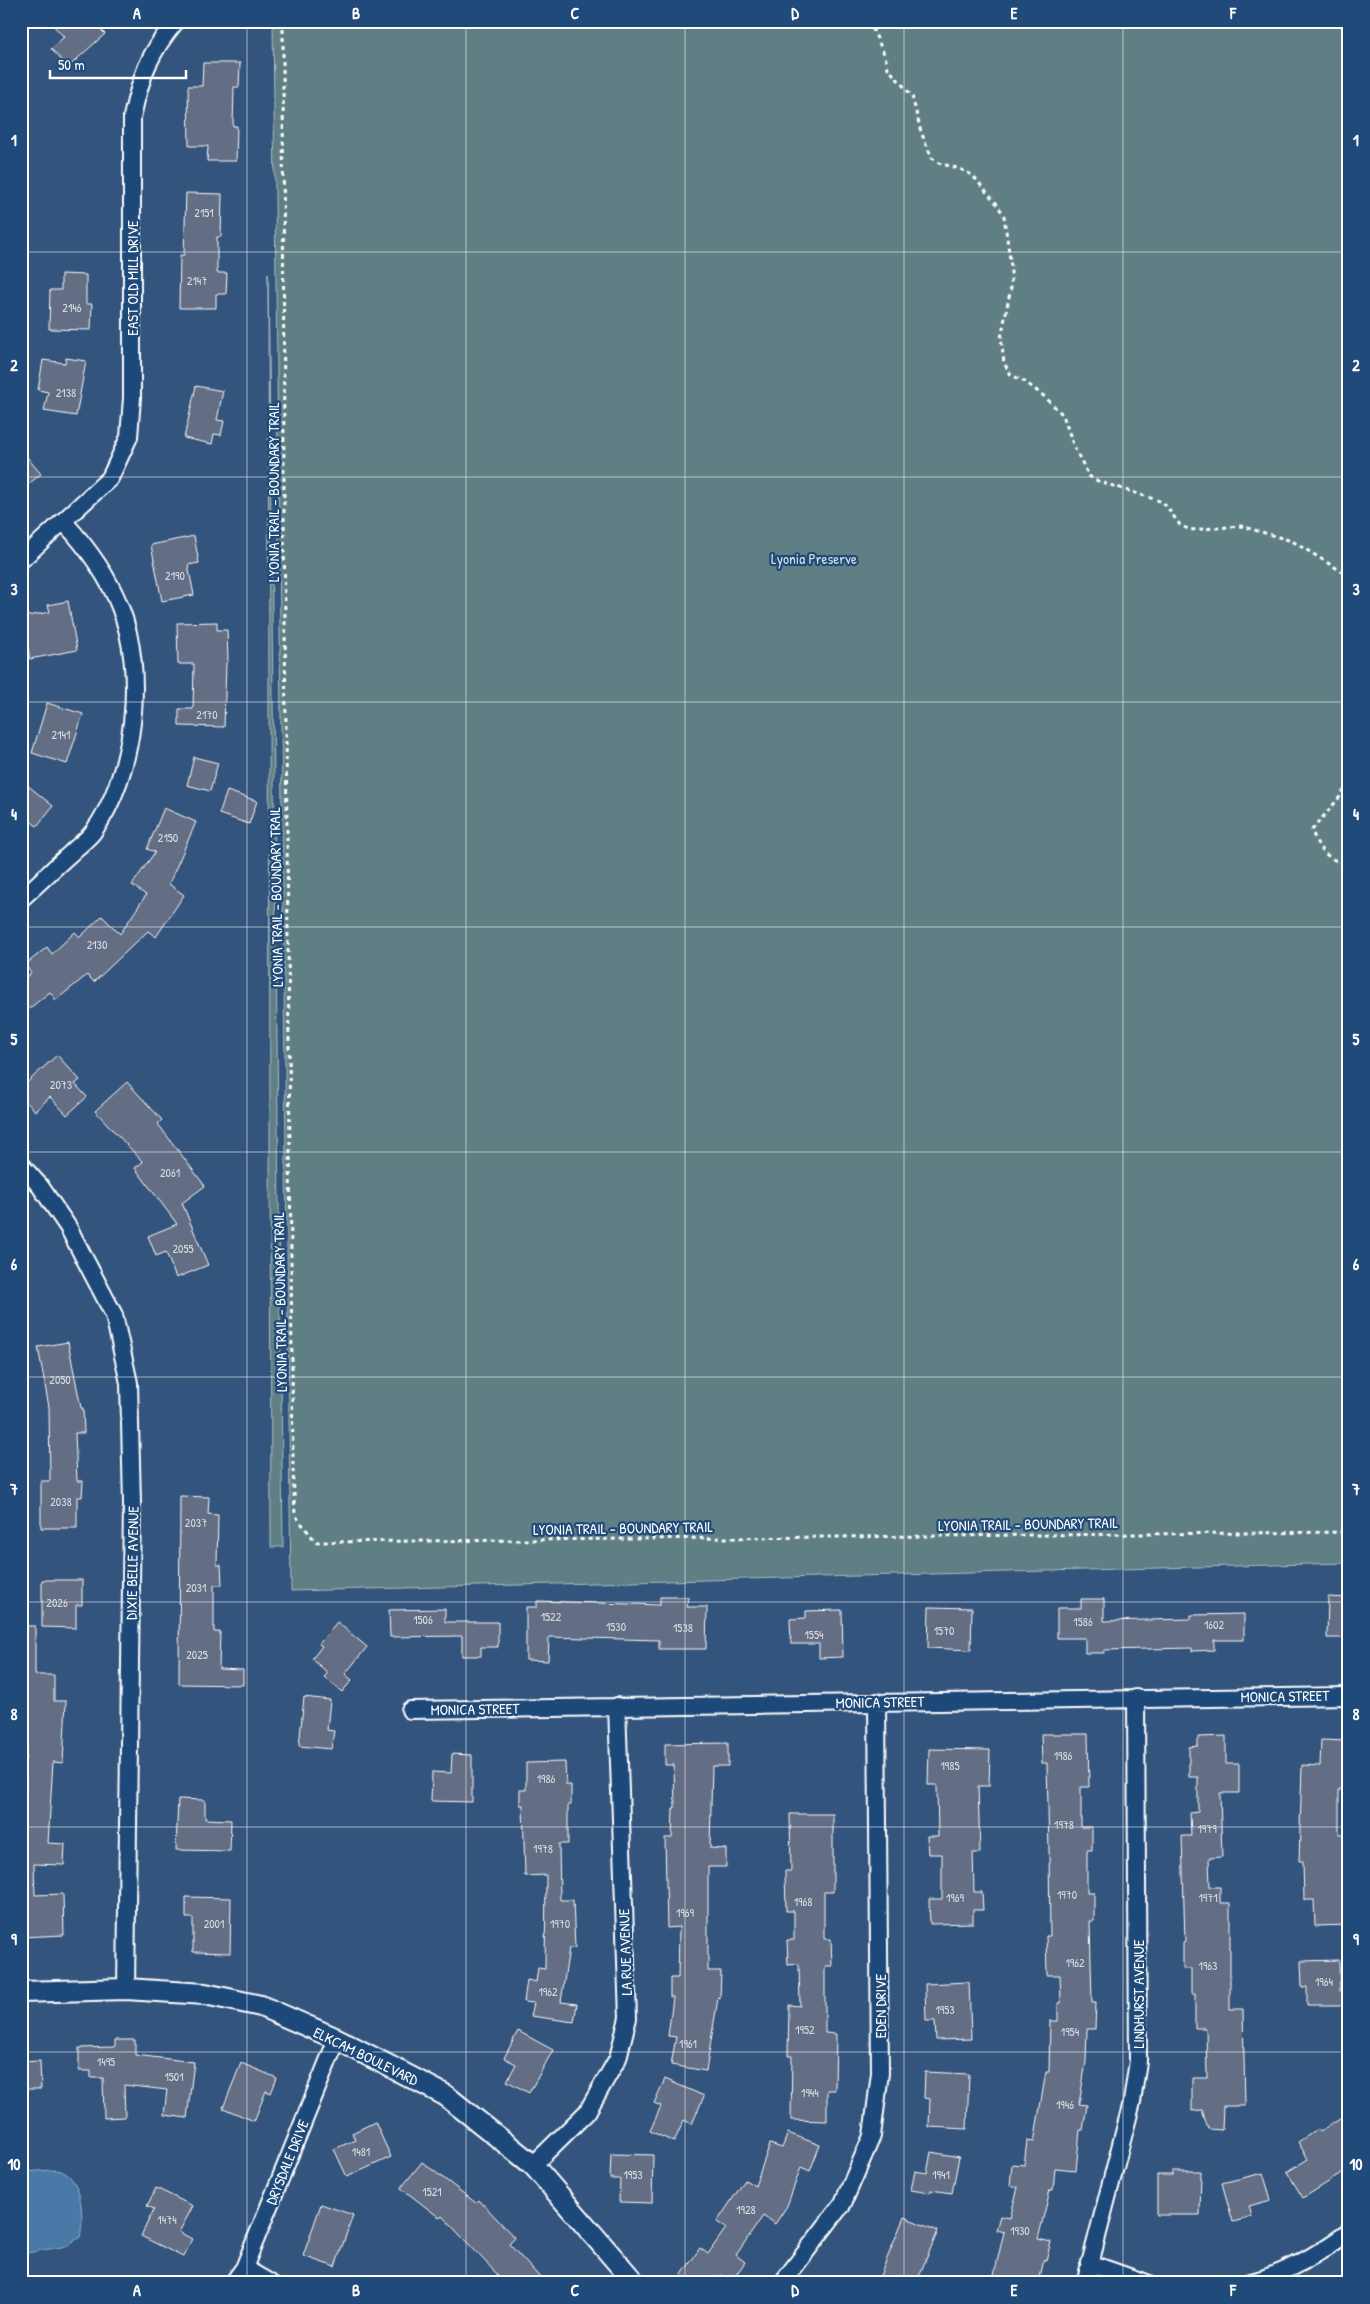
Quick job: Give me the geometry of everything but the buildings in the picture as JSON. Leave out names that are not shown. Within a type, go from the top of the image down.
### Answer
[{"type":"street","name":"EAST OLD MILL DRIVE","points":[[21,560],[110,478],[129,437],[132,398],[132,117],[140,80],[158,42],[176,21]]},
{"type":"street","points":[[21,900],[92,832],[110,800],[127,756],[134,702],[132,646],[120,606],[89,550],[64,522]]},
{"type":"street","name":"DIXIE BELLE AVENUE","points":[[21,1165],[40,1186],[68,1227],[114,1315],[129,1383],[132,1502],[126,1989]]},
{"type":"street","name":"MONICA STREET","points":[[410,1710],[1349,1696]]},
{"type":"street","name":"LINDHURST AVENUE","points":[[1085,2283],[1132,2102],[1138,2061],[1136,1698]]},
{"type":"street","name":"EDEN DRIVE","points":[[782,2283],[842,2203],[872,2136],[880,2073],[878,1702]]},
{"type":"street","name":"LA RUE AVENUE","points":[[533,2165],[587,2112],[618,2058],[628,2018],[617,1706]]},
{"type":"street","name":"ELKCAM BOULEVARD","points":[[21,1992],[126,1989],[205,1994],[260,2006],[337,2039],[444,2095],[533,2165],[636,2283]]},
{"type":"street","name":"DRYSDALE DRIVE","points":[[233,2283],[244,2268],[337,2039]]},
{"type":"street","points":[[1247,2283],[1264,2279],[1319,2253],[1349,2232]]},
{"type":"street","points":[[1090,2263],[1146,2283]]},
{"type":"street","points":[[244,2268],[270,2283]]},
{"type":"path","name":"LYONIA TRAIL - BOUNDARY TRAIL","points":[[282,21],[284,537],[295,1515],[316,1542],[1349,1532]]},
{"type":"path","points":[[869,21],[886,56],[888,68],[912,96],[921,132],[932,158],[938,164],[960,169],[972,175],[997,204],[1004,216],[1011,267],[1010,287],[1001,338],[1004,363],[1011,375],[1024,381],[1045,397],[1062,415],[1074,447],[1090,476],[1163,502],[1180,525],[1190,530],[1241,526],[1292,541],[1341,571],[1349,578]]},
{"type":"path","points":[[1349,783],[1312,830],[1316,842],[1333,861],[1349,865]]},
{"type":"green space","name":"Lyonia Preserve","points":[[273,21],[1349,21],[1349,1563],[291,1591]]},
{"type":"green space","points":[[268,273],[283,1547],[271,1547]]},
{"type":"water","points":[[61,2171],[74,2182],[78,2190],[82,2210],[80,2237],[67,2246],[21,2254],[21,2173]]}]
